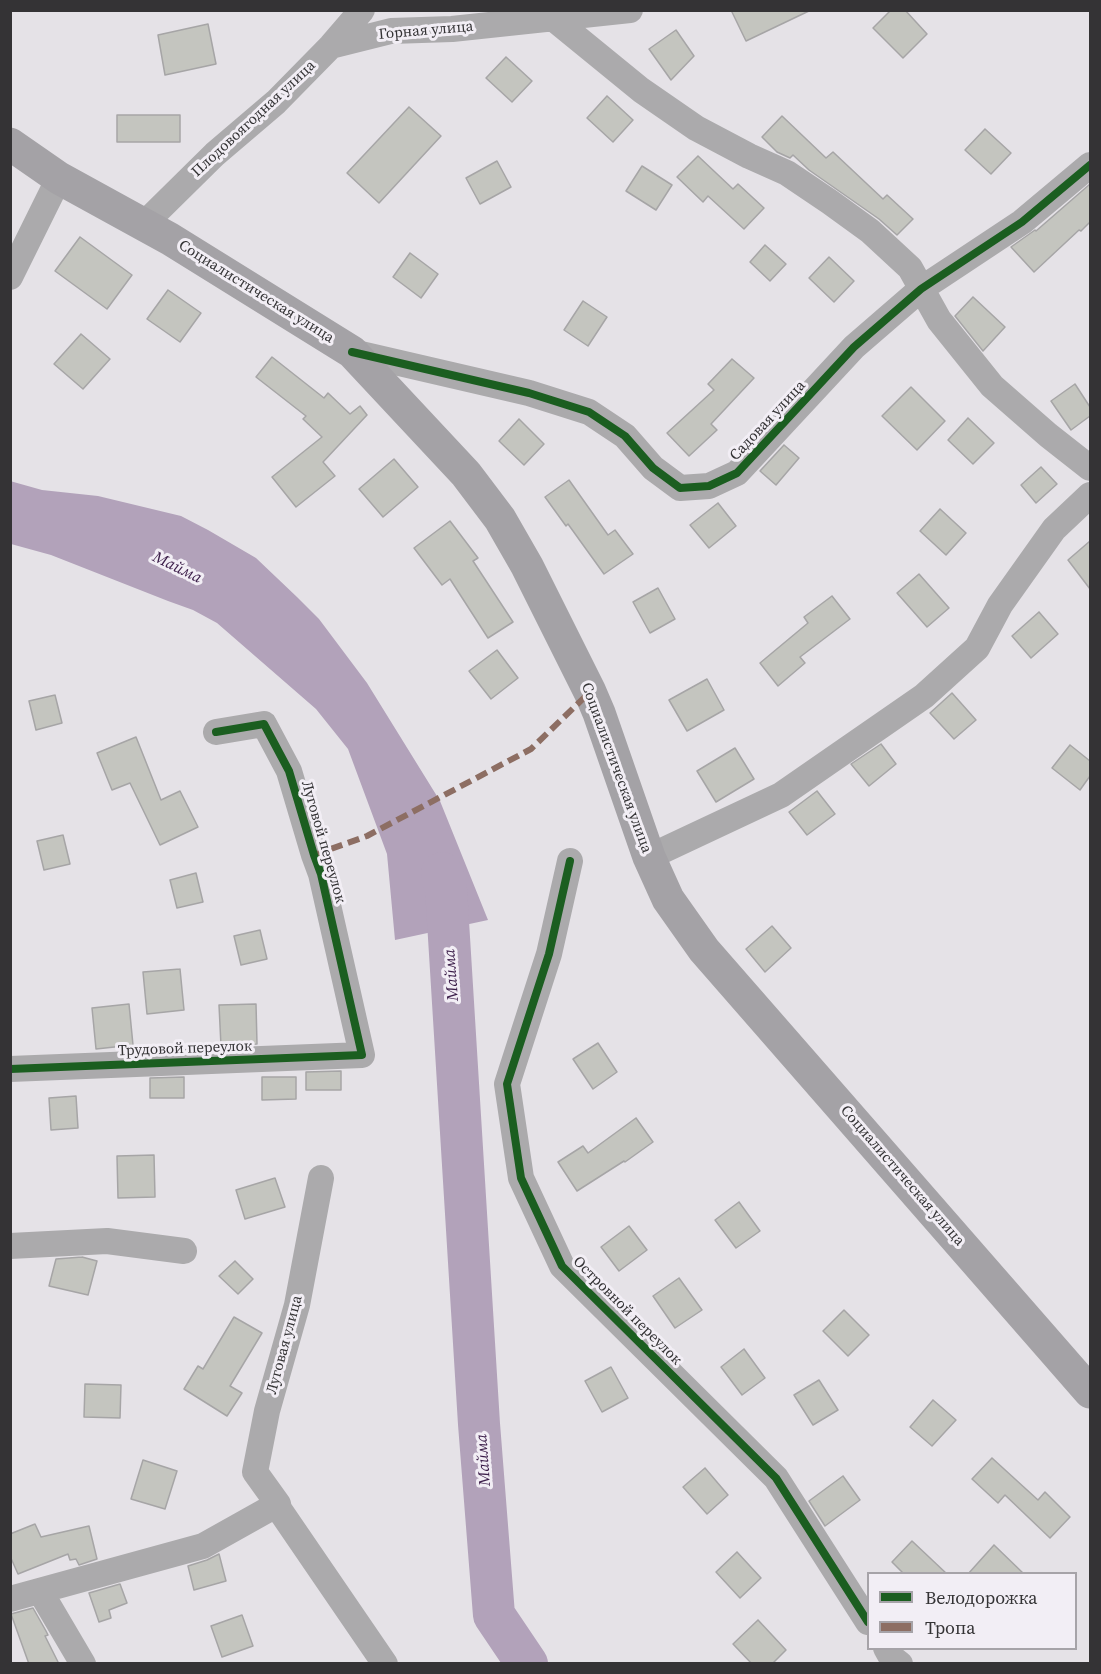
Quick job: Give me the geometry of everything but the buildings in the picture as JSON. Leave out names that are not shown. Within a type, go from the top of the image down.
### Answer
[{"type":"main road","name":"Социалистическая улица","points":[[10,144],[59,178],[170,239],[352,352],[466,474],[500,519],[554,618],[599,713],[649,857],[668,898],[704,950],[1090,1392]]},
{"type":"street","name":"Плодовоягодная улица","points":[[143,225],[215,154],[276,102],[331,46],[362,10]]},
{"type":"street","name":"Горная улица","points":[[331,46],[391,31],[452,29],[626,11]]},
{"type":"street","points":[[554,19],[641,90],[696,128],[787,173],[870,231],[910,268],[939,320],[992,386],[1090,468]]},
{"type":"street","name":"Садовая улица","points":[[352,352],[529,393],[589,412],[625,436],[653,468],[680,488],[709,486],[737,473],[854,348],[921,289],[1023,222],[1090,165]]},
{"type":"street","points":[[10,277],[59,178]]},
{"type":"street","points":[[649,857],[781,795],[924,696],[977,648],[1000,605],[1054,529],[1090,495]]},
{"type":"street","name":"Луговой переулок","points":[[216,732],[264,724],[289,771],[321,874],[362,1055]]},
{"type":"street","name":"Островной переулок","points":[[570,861],[549,954],[507,1084],[521,1178],[562,1266],[776,1478],[867,1620]]},
{"type":"street","name":"Трудовой переулок","points":[[10,1069],[362,1055]]},
{"type":"street","name":"Луговая улица","points":[[321,1178],[297,1305],[267,1411],[255,1472],[385,1664]]},
{"type":"street","points":[[10,1246],[107,1241],[184,1251]]},
{"type":"street","points":[[10,1599],[202,1546],[278,1504]]},
{"type":"street","points":[[40,1591],[83,1664]]},
{"type":"street","points":[[887,1650],[891,1657],[900,1664]]},
{"type":"water","points":[[10,481],[42,490],[98,496],[181,516],[256,558],[319,619],[367,683],[440,801],[488,920],[395,940],[387,854],[348,749],[316,709],[217,623],[193,610],[51,555],[11,544]]},
{"type":"waterway","name":"Майма","points":[[442,873],[446,889],[479,1424],[494,1615],[527,1664]]},
{"type":"marked path","points":[[314,855],[367,836],[531,749],[590,692]]},
{"type":"cycle path","points":[[352,352],[529,393],[589,412],[625,436],[653,468],[680,488],[709,486],[737,473],[854,347],[921,289],[1022,222],[1090,165]]},
{"type":"cycle path","points":[[10,1069],[362,1055],[321,874],[289,771],[264,724],[216,732]]},
{"type":"cycle path","points":[[570,861],[549,954],[507,1084],[521,1178],[562,1266],[776,1478],[867,1620]]}]
